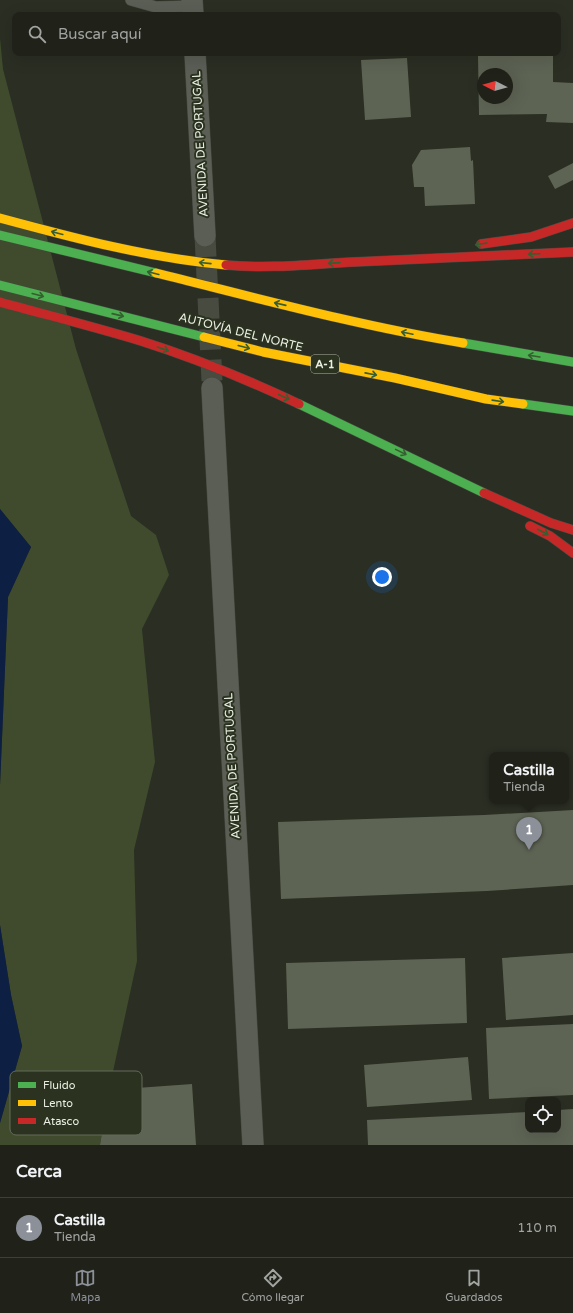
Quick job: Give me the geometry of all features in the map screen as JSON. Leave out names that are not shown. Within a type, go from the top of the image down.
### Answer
[{"type":"highway","points":[[0,218],[94,243],[200,263],[243,267],[573,252]]},
{"type":"highway","points":[[473,245],[531,236],[573,223]]},
{"type":"highway","points":[[0,235],[325,315],[424,336],[573,362]]},
{"type":"highway","points":[[351,262],[447,249]]},
{"type":"highway","name":"AUTOVÍA DEL NORTE","points":[[0,285],[263,352],[395,378],[486,399],[573,411]]},
{"type":"highway","points":[[0,302],[141,341],[210,365],[259,385],[492,497],[551,523],[573,530]]},
{"type":"highway","points":[[492,497],[511,516]]},
{"type":"highway","points":[[524,522],[550,536],[573,553]]},
{"type":"street","name":"AVENIDA DE PORTUGAL","points":[[195,56],[205,236]]},
{"type":"street","name":"AVENIDA DE PORTUGAL","points":[[212,388],[253,1145]]},
{"type":"lane","points":[[131,0],[156,7],[193,7]]},
{"type":"green space","points":[[0,38],[3,69],[76,349],[131,516],[156,535],[169,575],[142,629],[155,762],[134,850],[137,961],[113,1071],[15,1071],[22,1046],[11,995],[0,925],[0,785],[8,597],[31,547],[0,509]]},
{"type":"green space","points":[[10,1088],[10,1135],[102,1135],[100,1145],[0,1145],[0,1123]]},
{"type":"water","points":[[0,509],[31,547],[8,597],[0,785]]},
{"type":"water","points":[[0,925],[11,995],[22,1046],[15,1071],[10,1071],[10,1088],[0,1123]]},
{"type":"building","points":[[478,56],[553,56],[553,82],[573,83],[573,123],[546,122],[547,114],[479,115],[479,104],[513,104],[513,68],[478,68]]},
{"type":"building","points":[[407,58],[411,117],[365,120],[361,60]]},
{"type":"building","points":[[470,147],[471,161],[473,160],[475,204],[425,206],[424,187],[414,187],[412,165],[421,150]]},
{"type":"building","points":[[573,163],[573,180],[555,189],[548,176]]},
{"type":"building","points":[[573,810],[573,885],[487,891],[281,899],[278,822],[484,815]]},
{"type":"building","points":[[573,953],[573,1015],[506,1020],[502,958]]},
{"type":"building","points":[[465,958],[467,1023],[288,1029],[286,963]]},
{"type":"building","points":[[573,1024],[573,1095],[489,1099],[486,1028]]},
{"type":"building","points":[[468,1057],[472,1100],[367,1107],[364,1065]]},
{"type":"building","points":[[192,1084],[196,1145],[100,1145],[102,1135],[142,1135],[142,1088]]},
{"type":"building","points":[[573,1109],[573,1145],[368,1145],[367,1120],[525,1112],[525,1133],[561,1133],[561,1110]]},
{"type":"tunnel","points":[[205,236],[212,381]]},
{"type":"traffic: fast","points":[[0,235],[156,273]]},
{"type":"traffic: fast","points":[[0,285],[204,337]]},
{"type":"traffic: fast","points":[[463,343],[573,362]]},
{"type":"traffic: fast","points":[[299,404],[484,493]]},
{"type":"traffic: fast","points":[[523,404],[573,411]]},
{"type":"traffic: slow","points":[[0,218],[84,240],[140,252],[169,258],[226,265]]},
{"type":"traffic: slow","points":[[156,273],[347,320],[463,343]]},
{"type":"traffic: slow","points":[[204,337],[263,352],[395,378],[486,399],[523,404]]},
{"type":"traffic: jam","points":[[481,244],[531,237],[573,223]]},
{"type":"traffic: jam","points":[[226,265],[290,266],[573,252]]},
{"type":"traffic: jam","points":[[0,302],[141,341],[221,370],[299,404]]},
{"type":"traffic: jam","points":[[484,493],[551,523],[573,530]]},
{"type":"traffic: jam","points":[[530,526],[550,536],[573,553]]},
{"type":"place","name":"Castilla","points":[[529,850]]}]
